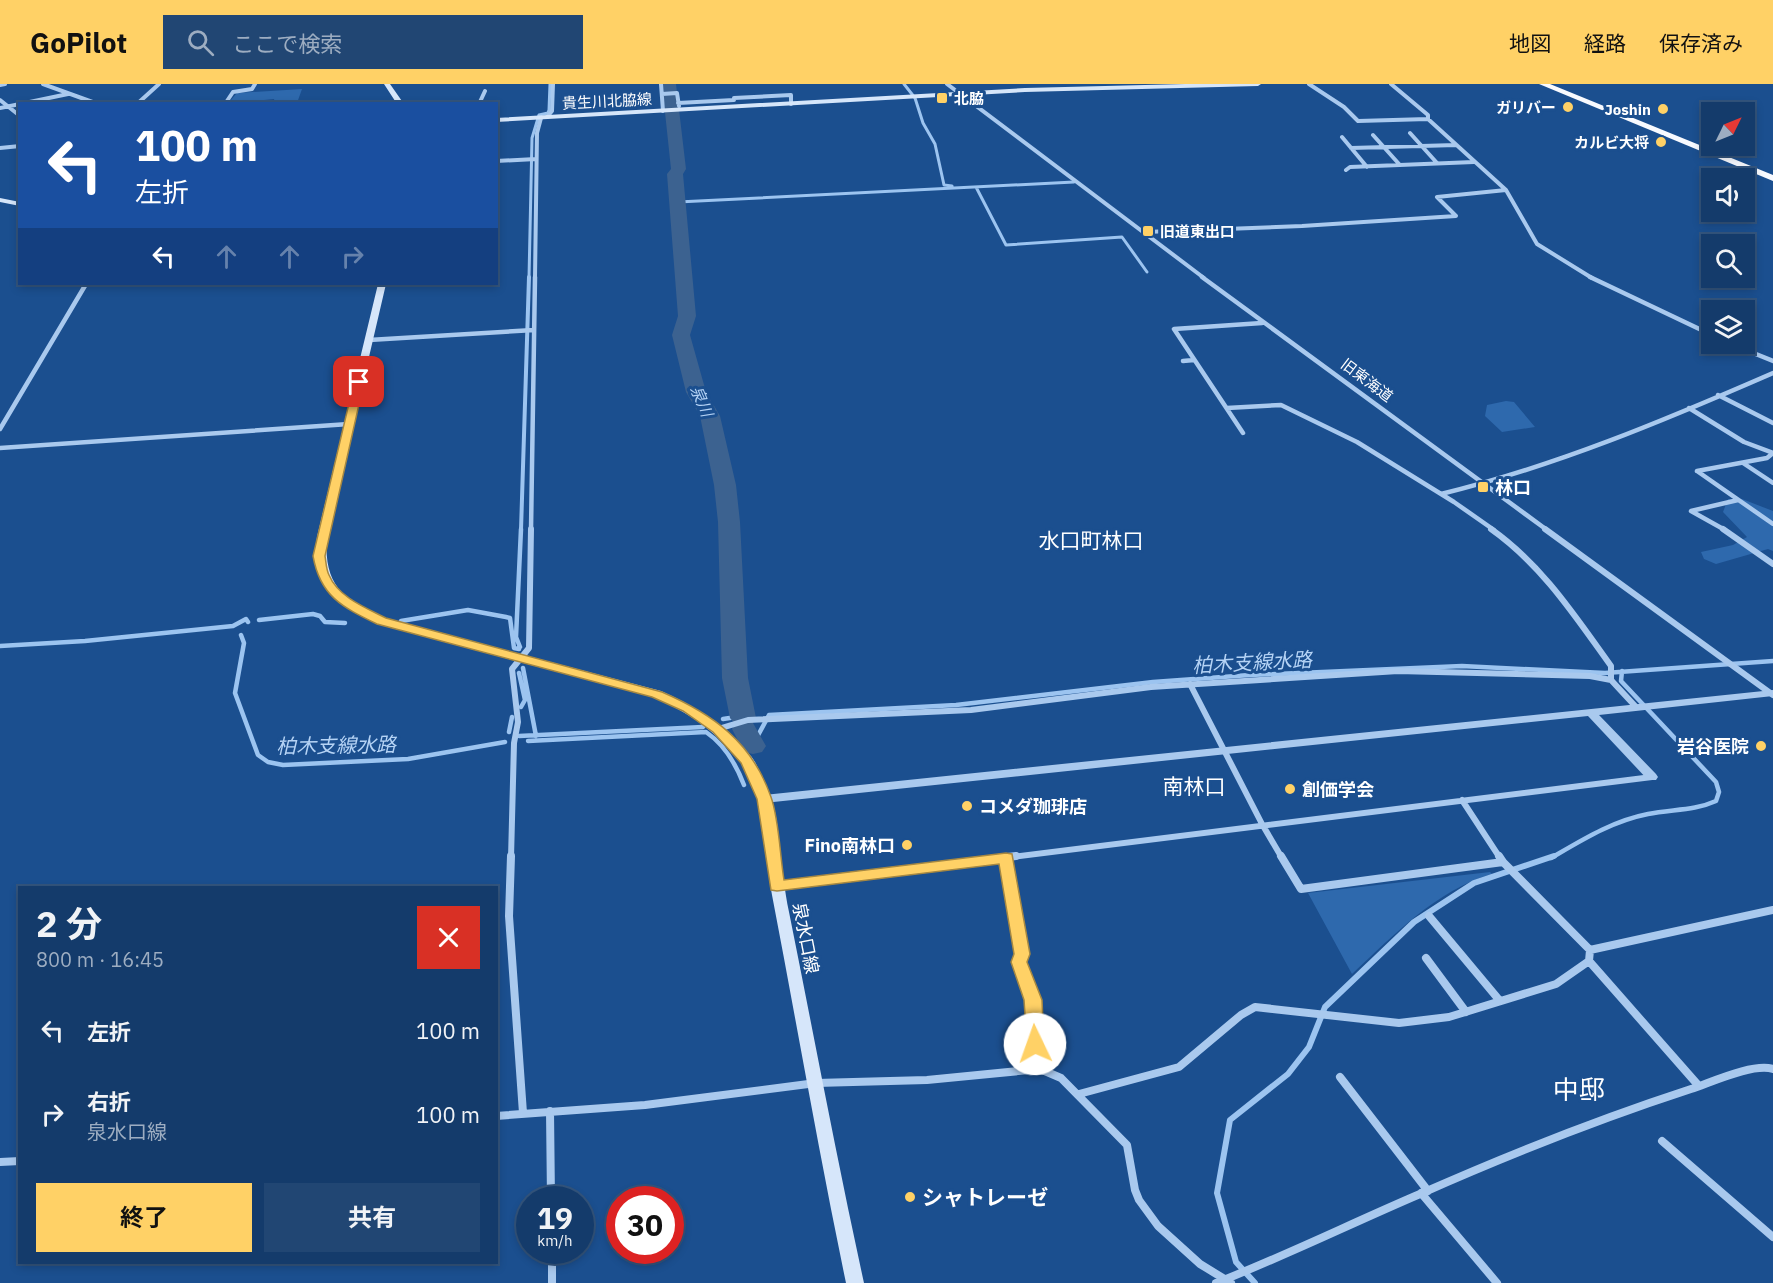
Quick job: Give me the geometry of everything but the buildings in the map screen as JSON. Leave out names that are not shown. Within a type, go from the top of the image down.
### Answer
[{"type":"highway","points":[[1543,84],[1773,178]]},
{"type":"highway","points":[[1558,84],[1773,171]]},
{"type":"main road","points":[[387,84],[400,102]]},
{"type":"main road","name":"貴生川北脇線","points":[[498,120],[663,111],[679,106],[734,102],[791,104],[1047,89],[1258,84]]},
{"type":"main road","points":[[0,200],[18,204]]},
{"type":"main road","name":"泉水口線","points":[[382,285],[320,546],[320,567],[328,585],[344,601],[381,621],[657,694],[688,708],[718,729],[747,761],[764,799],[777,886],[831,1171],[855,1283]]},
{"type":"street","points":[[0,85],[5,84]]},
{"type":"street","points":[[42,84],[92,102]]},
{"type":"street","points":[[139,102],[159,84]]},
{"type":"street","points":[[226,102],[233,92],[252,89],[255,84]]},
{"type":"street","points":[[523,1113],[509,916],[514,743],[518,722],[512,669],[529,648],[537,133],[544,117],[552,111],[553,84]]},
{"type":"street","points":[[661,84],[663,111]]},
{"type":"street","name":"旧東海道","points":[[947,84],[1263,323],[1772,694]]},
{"type":"street","points":[[1309,84],[1344,107],[1358,121],[1428,119]]},
{"type":"street","points":[[1391,84],[1506,189],[1537,244],[1593,279],[1701,330]]},
{"type":"street","points":[[480,102],[484,91]]},
{"type":"street","points":[[732,91],[734,102]]},
{"type":"street","points":[[662,94],[677,93],[679,106]]},
{"type":"street","points":[[30,102],[68,94]]},
{"type":"street","points":[[0,100],[18,114]]},
{"type":"street","points":[[0,108],[18,104]]},
{"type":"street","points":[[1410,133],[1437,163]]},
{"type":"street","points":[[1373,135],[1399,164]]},
{"type":"street","points":[[1342,138],[1367,166]]},
{"type":"street","points":[[1350,148],[1456,145]]},
{"type":"street","points":[[0,148],[18,146]]},
{"type":"street","points":[[498,162],[536,159]]},
{"type":"street","points":[[1346,170],[1350,167],[1474,162]]},
{"type":"street","points":[[1145,232],[1302,226],[1456,216],[1437,196],[1506,189]]},
{"type":"street","points":[[0,429],[85,285]]},
{"type":"street","points":[[1243,433],[1174,329],[1263,323]]},
{"type":"street","points":[[369,340],[534,330]]},
{"type":"street","points":[[1755,354],[1773,361]]},
{"type":"street","points":[[1183,361],[1194,360]]},
{"type":"street","points":[[1441,494],[1482,484],[1649,427],[1773,373]]},
{"type":"street","points":[[1718,395],[1773,423]]},
{"type":"street","points":[[1227,408],[1281,405],[1357,442],[1441,494],[1514,545],[1549,580],[1611,666],[1611,680]]},
{"type":"street","points":[[1689,408],[1744,442],[1773,453],[1767,458],[1697,471],[1773,524]]},
{"type":"street","points":[[0,448],[349,424]]},
{"type":"street","points":[[1743,462],[1773,483]]},
{"type":"street","points":[[1738,500],[1690,512],[1723,529],[1773,564]]},
{"type":"street","points":[[718,729],[748,720],[971,710],[1190,684],[1398,671],[1590,676],[1611,680],[1636,707]]},
{"type":"street","points":[[1190,684],[1262,824],[1301,889],[1503,862]]},
{"type":"street","points":[[764,799],[1772,694]]},
{"type":"street","points":[[1591,712],[1652,777]]},
{"type":"street","points":[[777,886],[1652,777]]},
{"type":"street","points":[[1462,800],[1503,862],[1590,950],[1589,961],[1698,1085]]},
{"type":"street","points":[[1006,858],[1022,954],[1019,962],[1033,1000],[1040,1069]]},
{"type":"street","points":[[1590,950],[1773,910]]},
{"type":"street","points":[[1430,916],[1500,1001]]},
{"type":"street","points":[[1426,958],[1466,1012]]},
{"type":"street","points":[[1079,1094],[1179,1066],[1241,1015],[1255,1007],[1399,1023],[1449,1017],[1556,984],[1589,961]]},
{"type":"street","points":[[1216,1283],[1228,1281],[1425,1192],[1698,1085],[1763,1066],[1773,1069]]},
{"type":"street","points":[[498,1116],[645,1105],[816,1083],[927,1080],[1040,1069],[1061,1078],[1127,1145],[1135,1190],[1149,1215],[1200,1264],[1228,1281]]},
{"type":"street","points":[[1340,1077],[1425,1192],[1497,1283]]},
{"type":"street","points":[[550,1111],[551,1186]]},
{"type":"street","points":[[1662,1141],[1773,1236]]},
{"type":"street","points":[[0,1162],[18,1161]]},
{"type":"street","points":[[552,1264],[552,1283]]},
{"type":"shaded area","points":[[302,89],[297,102],[275,102],[274,99],[230,101],[237,93]]},
{"type":"shaded area","points":[[1506,401],[1514,402],[1535,427],[1502,432],[1485,416],[1487,405]]},
{"type":"shaded area","points":[[1728,499],[1742,499],[1773,511],[1773,551],[1768,549],[1716,564],[1704,559],[1701,552],[1733,545],[1747,537],[1723,512]]},
{"type":"shaded area","points":[[1490,872],[1492,874],[1452,891],[1416,916],[1352,974],[1308,893]]},
{"type":"waterway","points":[[529,278],[532,138],[539,115],[548,113],[550,84]]},
{"type":"waterway","name":"泉川","points":[[669,84],[679,169],[675,174],[687,316],[681,335],[696,392],[710,416],[725,485],[729,522],[735,678],[743,718]]},
{"type":"waterway","points":[[904,84],[915,98],[923,123],[935,144],[944,185],[952,186]]},
{"type":"waterway","points":[[678,202],[1074,182]]},
{"type":"waterway","points":[[976,187],[1006,245],[1122,237],[1147,272]]},
{"type":"waterway","points":[[521,530],[529,277]]},
{"type":"waterway","points":[[520,647],[516,637],[521,529]]},
{"type":"waterway","points":[[401,621],[468,610],[506,617],[510,618],[514,648],[519,649]]},
{"type":"waterway","points":[[259,620],[313,614],[320,616],[325,622],[345,623]]},
{"type":"waterway","points":[[0,646],[85,641],[233,626],[246,619],[248,622]]},
{"type":"waterway","name":"柏木支線水路","points":[[241,635],[244,643],[235,693],[258,755],[268,762],[283,765],[408,759],[505,742]]},
{"type":"waterway","name":"柏木支線水路","points":[[1622,672],[1773,661]]},
{"type":"waterway","name":"柏木支線水路","points":[[748,741],[756,739],[769,715],[956,705],[1153,682],[1250,675],[1462,666],[1605,673],[1622,672]]},
{"type":"waterway","points":[[523,668],[536,735]]},
{"type":"waterway","points":[[1551,858],[1622,821],[1648,814],[1699,807],[1716,801],[1719,792],[1716,782],[1621,681],[1622,672]]},
{"type":"waterway","points":[[519,673],[525,700],[521,707]]},
{"type":"waterway","points":[[723,719],[743,716]]},
{"type":"waterway","points":[[509,732],[512,717]]},
{"type":"waterway","points":[[536,735],[703,727]]},
{"type":"waterway","name":"柏木支線水路","points":[[745,729],[753,746]]},
{"type":"waterway","name":"柏木支線水路","points":[[528,741],[706,732],[729,756],[744,785]]},
{"type":"waterway","points":[[519,736],[536,735]]},
{"type":"waterway","points":[[1255,1283],[1236,1262],[1217,1193],[1230,1120],[1288,1074],[1309,1047],[1325,1007],[1414,922],[1474,883],[1554,856]]},
{"type":"place","name":"北脇","points":[[942,98]]},
{"type":"place","name":"ガリバー","points":[[1568,107]]},
{"type":"place","name":"Joshin","points":[[1663,109]]},
{"type":"place","name":"カルビ大将","points":[[1661,142]]},
{"type":"place","name":"旧道東出口","points":[[1148,231]]},
{"type":"place","name":"林口","points":[[1483,487]]},
{"type":"place","name":"岩谷医院","points":[[1761,746]]},
{"type":"place","name":"創価学会","points":[[1290,789]]},
{"type":"place","name":"コメダ珈琲店","points":[[967,806]]},
{"type":"place","name":"Fino南林口","points":[[907,845]]},
{"type":"place","name":"シャトレーゼ","points":[[910,1197]]},
{"type":"district","name":"水口町林口","points":[[1091,540]]},
{"type":"district","name":"南林口","points":[[1194,786]]},
{"type":"district","name":"中邸","points":[[1579,1089]]},
{"type":"route","points":[[359,382],[319,556],[322,575],[335,593],[355,608],[381,621],[657,694],[688,708],[718,729],[747,761],[764,799],[777,886],[1006,858],[1022,954],[1019,962],[1033,1000],[1035,1044]]}]
